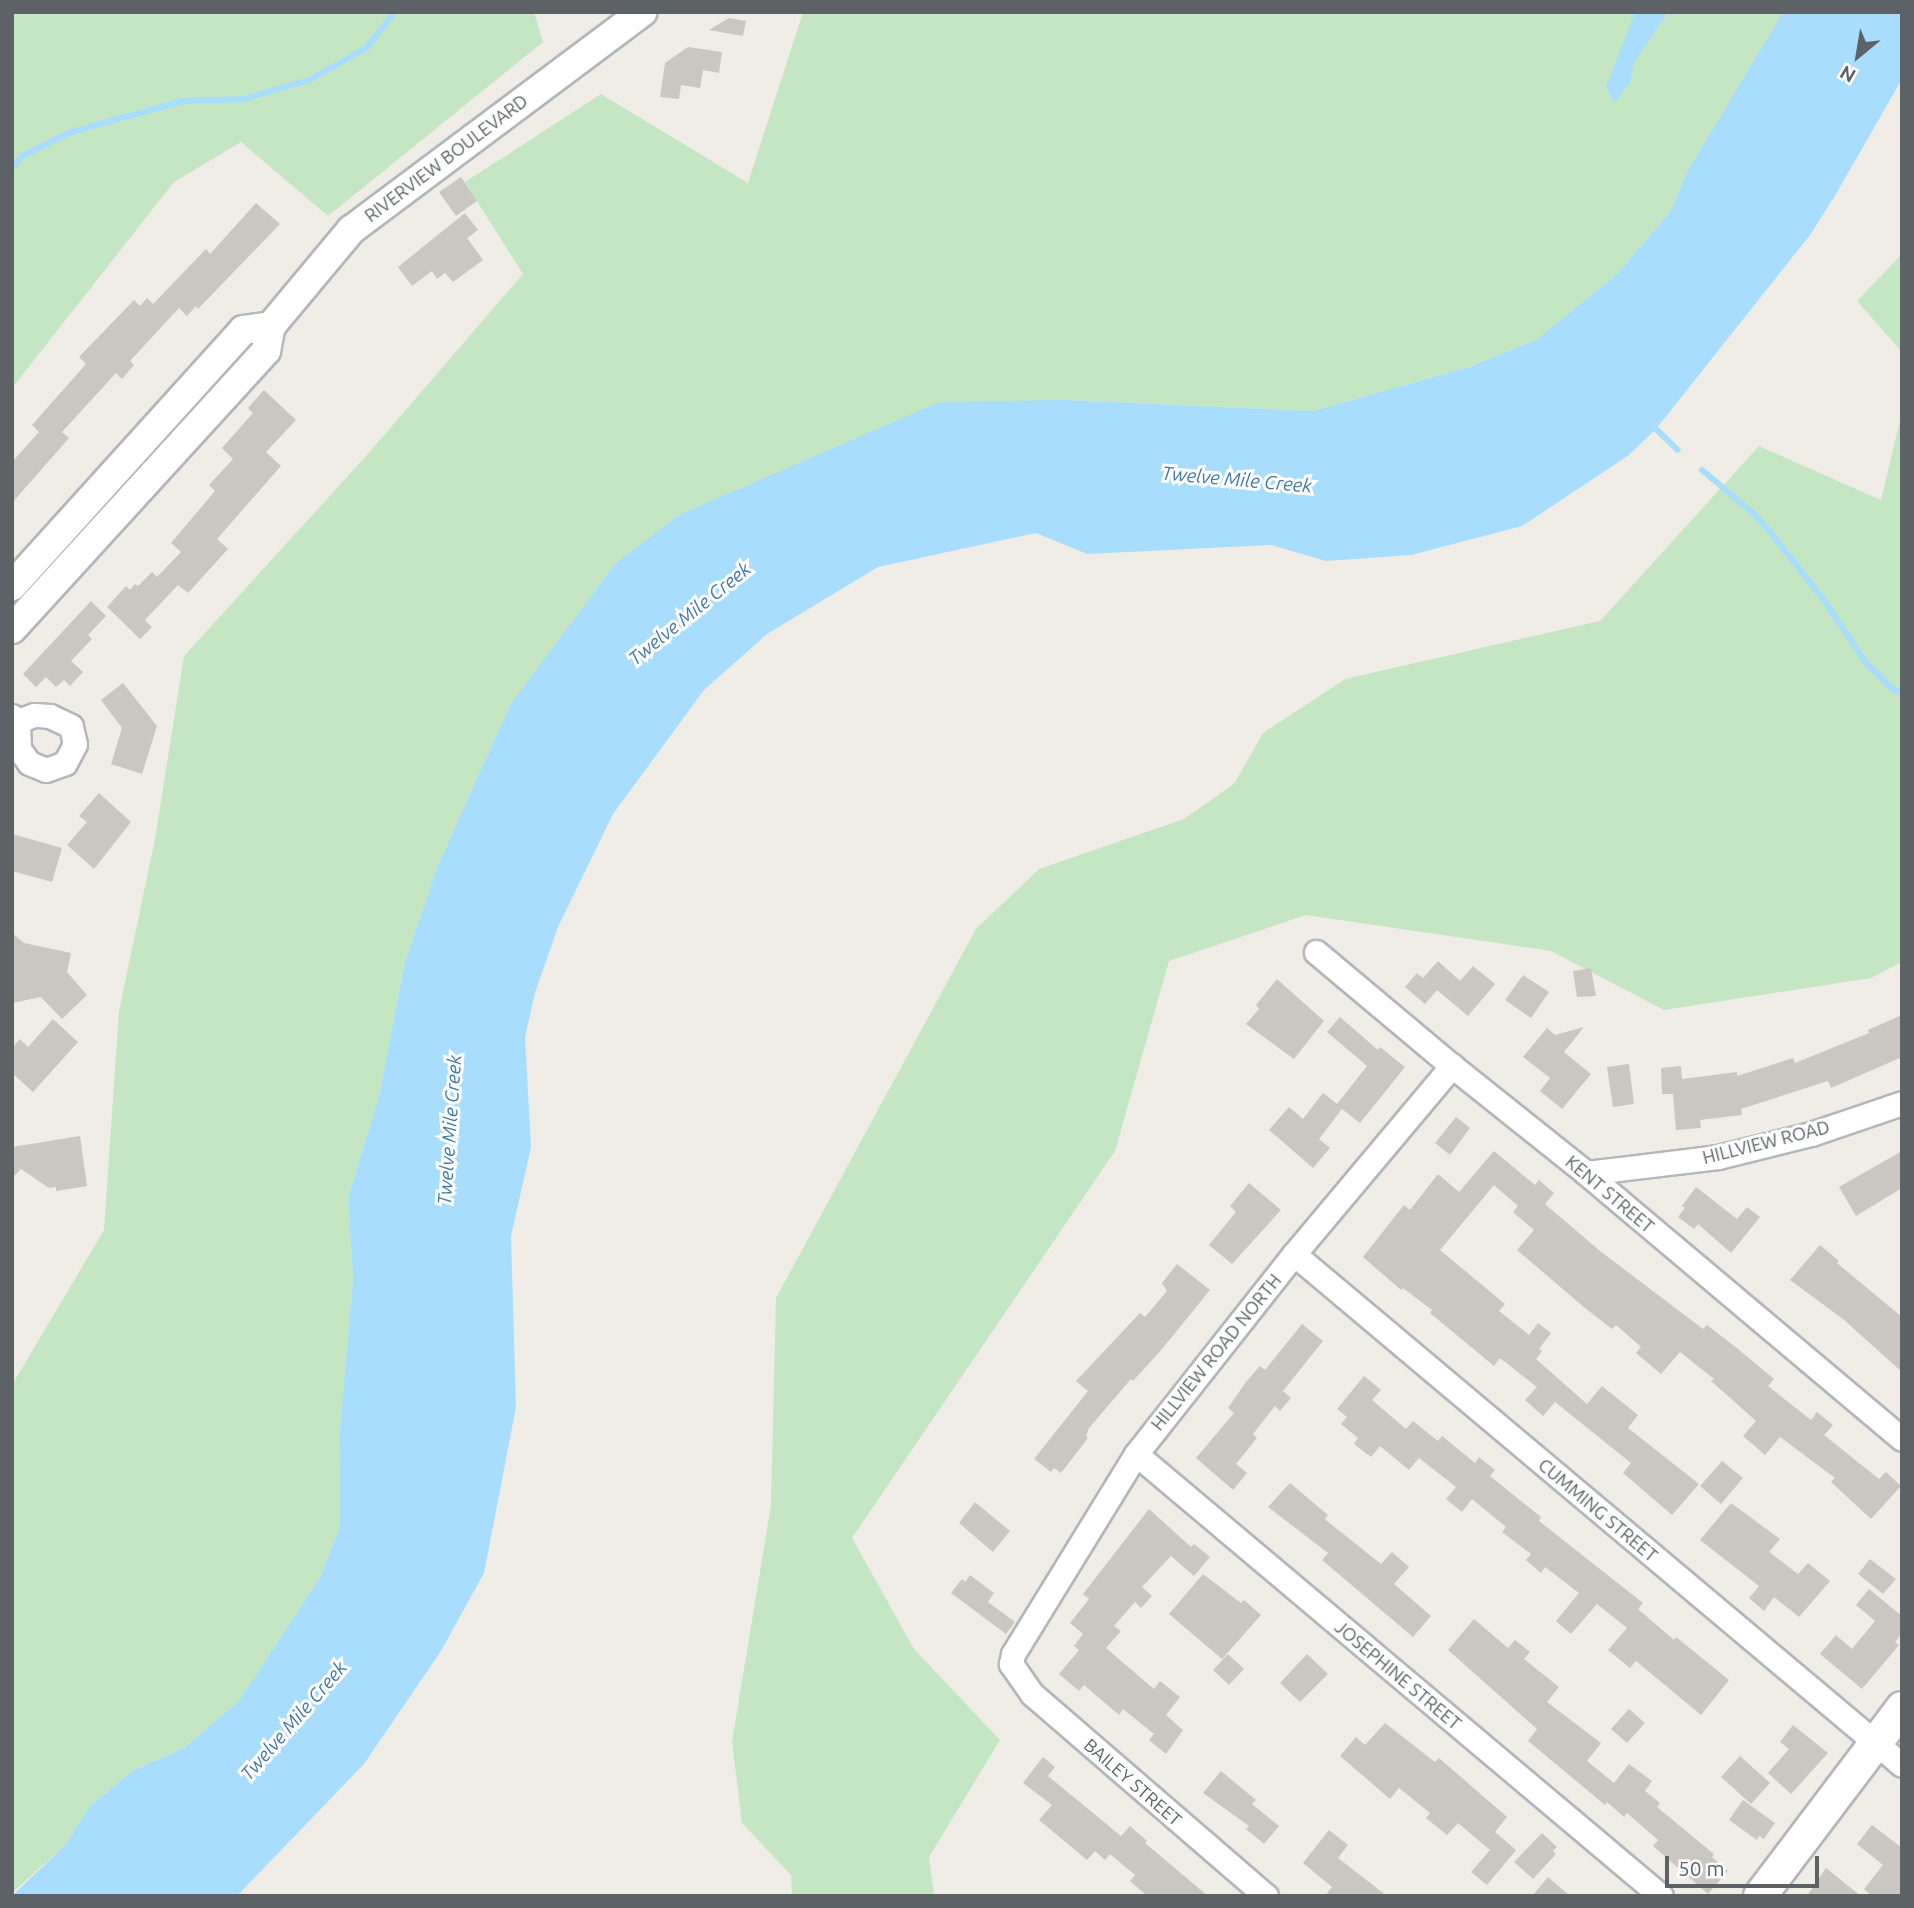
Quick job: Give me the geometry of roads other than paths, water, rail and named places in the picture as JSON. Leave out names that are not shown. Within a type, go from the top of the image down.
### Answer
[{"type":"main road","points":[[1760,1896],[1902,1708]]},
{"type":"street","name":"RIVERVIEW BOULEVARD","points":[[12,629],[266,352],[271,326],[351,230],[642,12]]},
{"type":"street","points":[[12,586],[243,330],[271,326]]},
{"type":"street","points":[[134,451],[157,472]]},
{"type":"street","name":"KENT STREET","points":[[1316,952],[1586,1173],[1902,1439]]},
{"type":"street","name":"HILLVIEW ROAD NORTH","points":[[1012,1660],[1136,1454],[1294,1254],[1452,1066]]},
{"type":"street","name":"HILLVIEW ROAD","points":[[1586,1173],[1718,1157],[1811,1134],[1902,1103]]},
{"type":"street","name":"CUMMING STREET","points":[[1294,1254],[1902,1765]]},
{"type":"street","name":"JOSEPHINE STREET","points":[[1136,1454],[1661,1896]]},
{"type":"street","name":"BAILEY STREET","points":[[1012,1660],[1011,1664],[1031,1694],[1266,1896]]},
{"type":"water","points":[[1635,12],[1668,12],[1634,62],[1630,82],[1614,103],[1606,87]]},
{"type":"water","name":"Twelve Mile Creek","points":[[1783,12],[1902,12],[1902,79],[1810,235],[1656,429],[1629,455],[1522,526],[1411,555],[1326,561],[1271,545],[1087,554],[1036,533],[878,567],[767,634],[704,690],[613,814],[558,927],[535,993],[525,1037],[531,1147],[511,1236],[516,1407],[484,1573],[441,1651],[364,1764],[237,1896],[12,1896],[65,1845],[90,1806],[134,1770],[184,1748],[239,1701],[319,1579],[340,1528],[339,1439],[353,1278],[348,1198],[380,1092],[404,965],[438,865],[510,705],[616,563],[679,515],[939,402],[1066,400],[1313,411],[1469,367],[1536,340],[1618,273],[1670,212],[1687,172]]},
{"type":"waterway","points":[[12,168],[22,156],[71,132],[183,101],[243,99],[309,80],[366,48],[395,12]]},
{"type":"waterway","points":[[1656,429],[1678,450]]},
{"type":"waterway","points":[[1702,470],[1754,514],[1826,603],[1865,662],[1891,688],[1902,693]]}]
